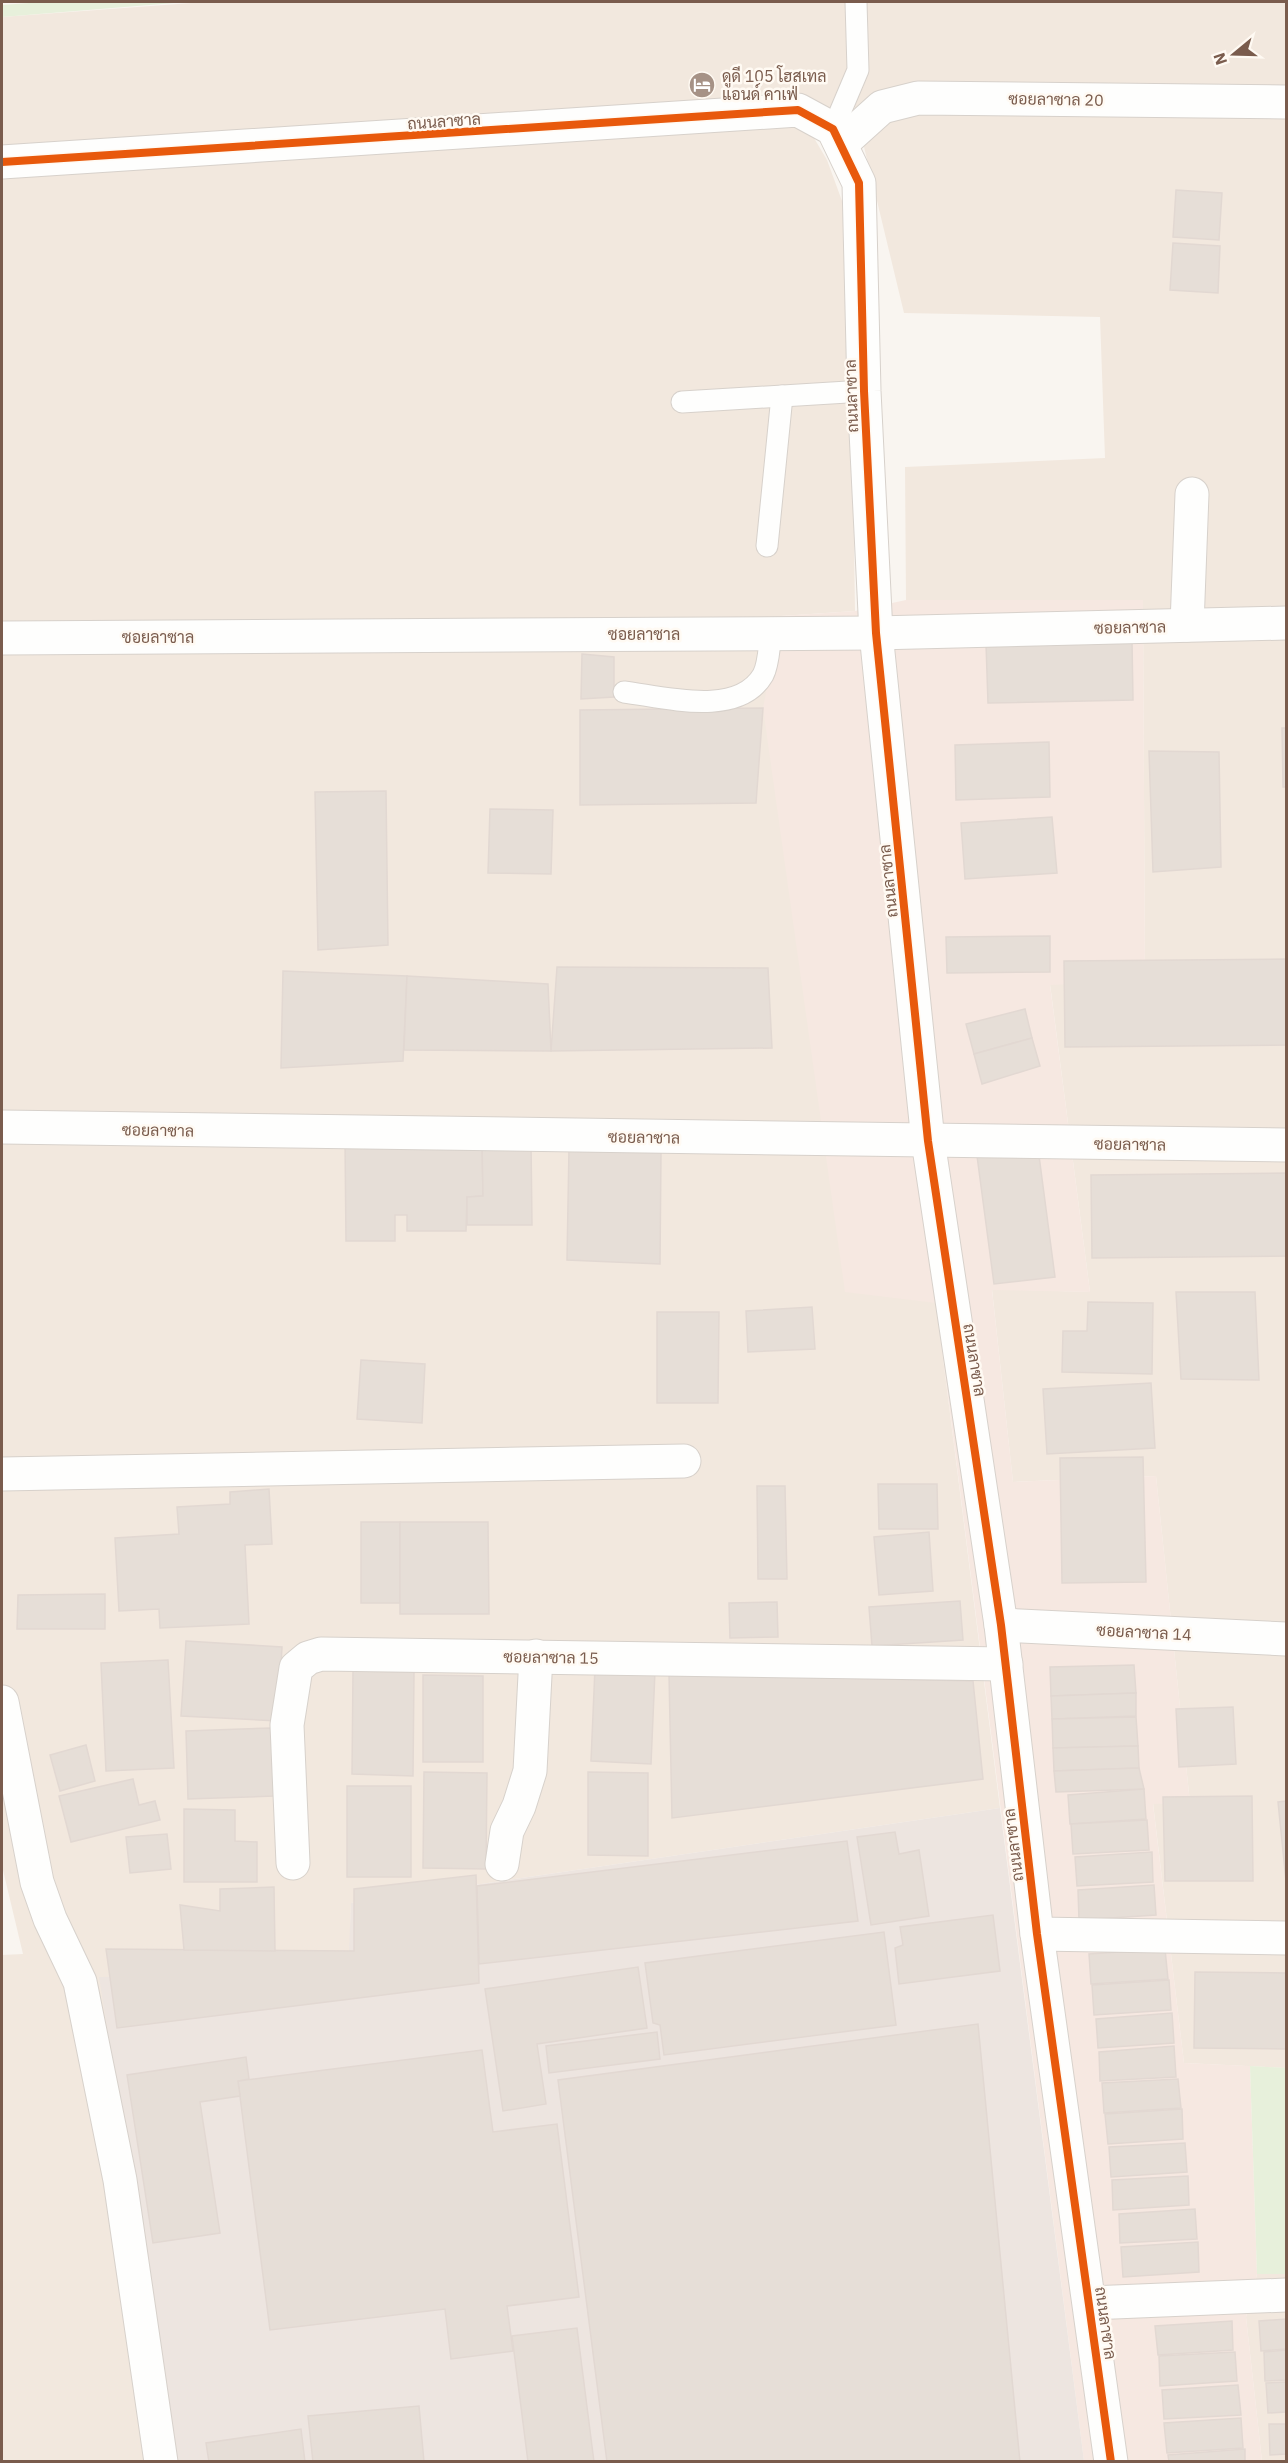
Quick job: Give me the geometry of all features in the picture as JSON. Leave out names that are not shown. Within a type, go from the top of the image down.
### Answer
[{"type":"street","name":"ซอยลาซาล 20","points":[[837,136],[882,107],[918,98],[1287,102]]},
{"type":"street","name":"ถนนลาซาล","points":[[2,162],[798,110],[837,136],[859,183],[864,391],[876,633],[928,1141],[1001,1624],[1037,1934],[1111,2462]]},
{"type":"street","points":[[1187,625],[1192,494]]},
{"type":"street","name":"ซอยลาซาล","points":[[2,638],[876,633],[1287,623]]},
{"type":"street","name":"ซอยลาซาล","points":[[2,1127],[1287,1145]]},
{"type":"street","points":[[2,1474],[684,1461]]},
{"type":"street","name":"ซอยลาซาล 14","points":[[1001,1624],[1287,1639]]},
{"type":"street","name":"ซอยลาซาล 15","points":[[293,1863],[287,1725],[296,1668],[300,1662],[321,1654],[1006,1664]]},
{"type":"street","points":[[502,1864],[507,1831],[519,1806],[530,1771],[536,1656]]},
{"type":"street","points":[[2,1702],[37,1882],[50,1919],[80,1982],[120,2180],[161,2462]]},
{"type":"street","points":[[1037,1934],[1287,1938]]},
{"type":"street","points":[[1090,2303],[1287,2295]]},
{"type":"lane","points":[[837,136],[858,70],[856,2]]},
{"type":"lane","points":[[682,402],[864,391]]},
{"type":"lane","points":[[767,546],[782,396]]},
{"type":"lane","points":[[624,692],[722,702],[743,694],[753,687],[764,674],[771,633]]},
{"type":"shaded area","points":[[205,2],[1286,2],[1286,2068],[1184,2063],[1153,1803],[1190,1803],[1156,1476],[1013,1482],[992,1289],[1090,1292],[1050,984],[1145,981],[1143,601],[906,600],[905,467],[1105,458],[1100,317],[904,313],[852,97],[814,138],[827,160],[849,220],[855,611],[781,616],[936,1303],[1000,1808],[351,1903],[349,1974],[176,2461],[2,2461],[2,1955],[23,1954],[2,1866],[2,17]]},
{"type":"shaded area","points":[[906,600],[1143,600],[1145,981],[1050,985],[1090,1292],[992,1290],[1013,1482],[1156,1476],[1190,1803],[1153,1804],[1184,2063],[1250,2066],[1257,2274],[1246,2317],[1262,2461],[1084,2461],[936,1303],[845,1292],[763,708],[781,616],[855,611]]},
{"type":"shaded area","points":[[1000,1808],[1084,2461],[176,2461],[99,1977],[348,1974],[351,1903]]},
{"type":"shaded area","points":[[1257,2274],[1286,2274],[1286,2461],[1262,2461],[1246,2317]]},
{"type":"green space","points":[[42,2],[186,2],[2,17],[2,5]]},
{"type":"green space","points":[[1250,2066],[1286,2068],[1286,2274],[1257,2274]]},
{"type":"building","points":[[1176,190],[1222,193],[1219,240],[1173,237]]},
{"type":"building","points":[[1173,243],[1220,246],[1218,293],[1170,290]]},
{"type":"building","points":[[1132,641],[1133,700],[988,703],[986,644]]},
{"type":"building","points":[[582,654],[614,657],[614,697],[581,699]]},
{"type":"building","points":[[763,708],[756,803],[580,805],[580,710]]},
{"type":"building","points":[[1282,728],[1286,728],[1286,787],[1283,787]]},
{"type":"building","points":[[1049,742],[1050,797],[956,800],[955,745]]},
{"type":"building","points":[[1149,751],[1219,752],[1221,867],[1153,872]]},
{"type":"building","points":[[386,791],[388,945],[318,950],[315,792]]},
{"type":"building","points":[[490,809],[553,810],[551,874],[488,873]]},
{"type":"building","points":[[1052,817],[1057,873],[965,879],[961,823]]},
{"type":"building","points":[[1050,936],[1050,972],[947,973],[946,937]]},
{"type":"building","points":[[1286,959],[1286,1045],[1065,1047],[1064,961]]},
{"type":"building","points":[[557,967],[768,968],[772,1048],[551,1051]]},
{"type":"building","points":[[283,971],[407,976],[403,1061],[281,1068]]},
{"type":"building","points":[[407,976],[548,984],[551,1051],[404,1050]]},
{"type":"building","points":[[1025,1009],[1032,1038],[974,1054],[966,1024]]},
{"type":"building","points":[[1032,1038],[1040,1066],[982,1084],[974,1054]]},
{"type":"building","points":[[345,1141],[482,1142],[483,1196],[467,1197],[466,1231],[407,1231],[407,1215],[395,1215],[395,1241],[346,1241]]},
{"type":"building","points":[[531,1141],[532,1225],[467,1225],[467,1197],[483,1196],[482,1142]]},
{"type":"building","points":[[569,1148],[661,1152],[660,1264],[567,1260]]},
{"type":"building","points":[[1038,1148],[1055,1277],[994,1284],[977,1156]]},
{"type":"building","points":[[1286,1173],[1286,1256],[1092,1258],[1091,1175]]},
{"type":"building","points":[[1176,1292],[1255,1292],[1259,1380],[1181,1379]]},
{"type":"building","points":[[1088,1302],[1153,1303],[1152,1374],[1062,1372],[1063,1331],[1087,1331]]},
{"type":"building","points":[[812,1307],[815,1349],[748,1352],[746,1311]]},
{"type":"building","points":[[657,1312],[719,1312],[718,1403],[657,1403]]},
{"type":"building","points":[[361,1360],[425,1364],[422,1423],[357,1419]]},
{"type":"building","points":[[1151,1383],[1155,1448],[1047,1454],[1043,1389]]},
{"type":"building","points":[[1143,1457],[1146,1582],[1062,1583],[1060,1458]]},
{"type":"building","points":[[878,1484],[937,1484],[938,1529],[879,1529]]},
{"type":"building","points":[[757,1486],[785,1486],[787,1579],[758,1579]]},
{"type":"building","points":[[269,1489],[272,1544],[245,1545],[249,1624],[160,1628],[159,1609],[119,1611],[115,1538],[179,1534],[177,1507],[230,1504],[230,1492]]},
{"type":"building","points":[[361,1522],[400,1522],[400,1603],[361,1603]]},
{"type":"building","points":[[400,1522],[488,1522],[489,1614],[400,1614]]},
{"type":"building","points":[[929,1532],[933,1591],[879,1595],[874,1537]]},
{"type":"building","points":[[105,1594],[105,1629],[17,1629],[18,1595]]},
{"type":"building","points":[[960,1601],[963,1640],[872,1646],[869,1607]]},
{"type":"building","points":[[777,1602],[778,1637],[730,1638],[729,1603]]},
{"type":"building","points":[[186,1641],[282,1647],[278,1721],[181,1716]]},
{"type":"building","points":[[168,1660],[174,1768],[106,1771],[101,1663]]},
{"type":"building","points":[[1134,1665],[1136,1693],[1051,1696],[1050,1667]]},
{"type":"building","points":[[595,1668],[655,1671],[651,1764],[591,1761]]},
{"type":"building","points":[[353,1671],[414,1672],[413,1776],[352,1774]]},
{"type":"building","points":[[669,1674],[973,1681],[983,1779],[672,1818]]},
{"type":"building","points":[[423,1675],[483,1676],[483,1762],[423,1762]]},
{"type":"building","points":[[1136,1693],[1136,1716],[1052,1719],[1051,1696]]},
{"type":"building","points":[[1233,1707],[1236,1764],[1179,1767],[1176,1709]]},
{"type":"building","points":[[1136,1717],[1138,1746],[1053,1748],[1052,1719]]},
{"type":"building","points":[[271,1728],[274,1796],[188,1799],[186,1731]]},
{"type":"building","points":[[86,1745],[95,1781],[60,1791],[50,1755]]},
{"type":"building","points":[[1138,1746],[1139,1768],[1054,1771],[1053,1748]]},
{"type":"building","points":[[1139,1768],[1144,1789],[1056,1792],[1054,1771]]},
{"type":"building","points":[[424,1772],[487,1773],[486,1869],[423,1868]]},
{"type":"building","points":[[588,1772],[648,1773],[648,1856],[588,1855]]},
{"type":"building","points":[[133,1779],[139,1805],[155,1801],[160,1820],[71,1842],[59,1796]]},
{"type":"building","points":[[347,1786],[411,1786],[411,1877],[347,1877]]},
{"type":"building","points":[[1144,1789],[1146,1819],[1070,1824],[1068,1795]]},
{"type":"building","points":[[1252,1796],[1253,1881],[1165,1881],[1163,1797]]},
{"type":"building","points":[[1286,1801],[1286,1881],[1278,1802]]},
{"type":"building","points":[[184,1809],[235,1810],[235,1841],[257,1842],[257,1882],[184,1882]]},
{"type":"building","points":[[1147,1820],[1149,1850],[1073,1854],[1071,1824]]},
{"type":"building","points":[[895,1832],[899,1854],[919,1850],[929,1916],[871,1925],[857,1837]]},
{"type":"building","points":[[167,1834],[171,1869],[130,1873],[126,1837]]},
{"type":"building","points":[[847,1841],[858,1921],[479,1964],[477,1886]]},
{"type":"building","points":[[1152,1852],[1153,1882],[1077,1886],[1075,1857]]},
{"type":"building","points":[[476,1875],[479,1983],[117,2028],[106,1949],[354,1951],[354,1889]]},
{"type":"building","points":[[1154,1885],[1156,1915],[1079,1920],[1078,1890]]},
{"type":"building","points":[[274,1887],[275,1951],[184,1950],[180,1905],[220,1911],[220,1889]]},
{"type":"building","points":[[993,1915],[1000,1971],[899,1984],[895,1948],[903,1945],[900,1927]]},
{"type":"building","points":[[884,1932],[896,2025],[664,2055],[660,2025],[653,2023],[645,1963]]},
{"type":"building","points":[[1165,1949],[1168,1979],[1091,1984],[1089,1954]]},
{"type":"building","points":[[638,1967],[647,2028],[537,2044],[546,2104],[503,2111],[485,1989]]},
{"type":"building","points":[[1195,1972],[1286,1973],[1286,2049],[1194,2048]]},
{"type":"building","points":[[1169,1980],[1171,2010],[1094,2015],[1092,1985]]},
{"type":"building","points":[[1172,2013],[1174,2043],[1098,2048],[1096,2019]]},
{"type":"building","points":[[978,2024],[1020,2462],[607,2462],[558,2080]]},
{"type":"building","points":[[657,2032],[660,2059],[549,2073],[546,2046]]},
{"type":"building","points":[[1174,2046],[1176,2077],[1100,2081],[1099,2052]]},
{"type":"building","points":[[482,2050],[493,2132],[557,2124],[579,2297],[507,2306],[513,2351],[451,2359],[445,2309],[270,2330],[238,2081]]},
{"type":"building","points":[[246,2057],[249,2079],[238,2081],[240,2096],[200,2102],[220,2233],[153,2243],[127,2075]]},
{"type":"building","points":[[1178,2079],[1181,2108],[1104,2113],[1102,2083]]},
{"type":"building","points":[[1182,2109],[1183,2139],[1108,2144],[1105,2114]]},
{"type":"building","points":[[1185,2143],[1187,2172],[1111,2177],[1109,2147]]},
{"type":"building","points":[[1188,2176],[1189,2205],[1113,2210],[1112,2180]]},
{"type":"building","points":[[1195,2209],[1197,2239],[1120,2243],[1119,2214]]},
{"type":"building","points":[[1198,2242],[1199,2272],[1123,2277],[1121,2247]]},
{"type":"building","points":[[1286,2319],[1286,2349],[1261,2351],[1259,2321]]},
{"type":"building","points":[[1232,2321],[1233,2350],[1158,2355],[1155,2326]]},
{"type":"building","points":[[577,2328],[594,2462],[528,2462],[512,2336]]},
{"type":"building","points":[[1286,2350],[1286,2380],[1265,2381],[1264,2352]]},
{"type":"building","points":[[1235,2352],[1237,2381],[1160,2386],[1159,2356]]},
{"type":"building","points":[[1286,2382],[1286,2412],[1268,2413],[1266,2383]]},
{"type":"building","points":[[1238,2385],[1241,2415],[1164,2419],[1162,2390]]},
{"type":"building","points":[[419,2406],[424,2462],[313,2462],[308,2416]]},
{"type":"building","points":[[1241,2418],[1243,2448],[1167,2453],[1164,2423]]},
{"type":"building","points":[[1269,2424],[1286,2424],[1286,2454],[1270,2455]]},
{"type":"building","points":[[301,2429],[305,2462],[209,2462],[206,2443]]},
{"type":"building","points":[[1245,2449],[1245,2462],[1169,2462],[1168,2455]]},
{"type":"cycle path","points":[[2,162],[798,110],[833,129],[859,183],[864,391],[876,633],[928,1141],[1001,1625],[1037,1934],[1111,2462]]},
{"type":"place","name":"ดูดี 105 โฮสเทล แอนด์ คาเฟ่","points":[[702,85]]}]
